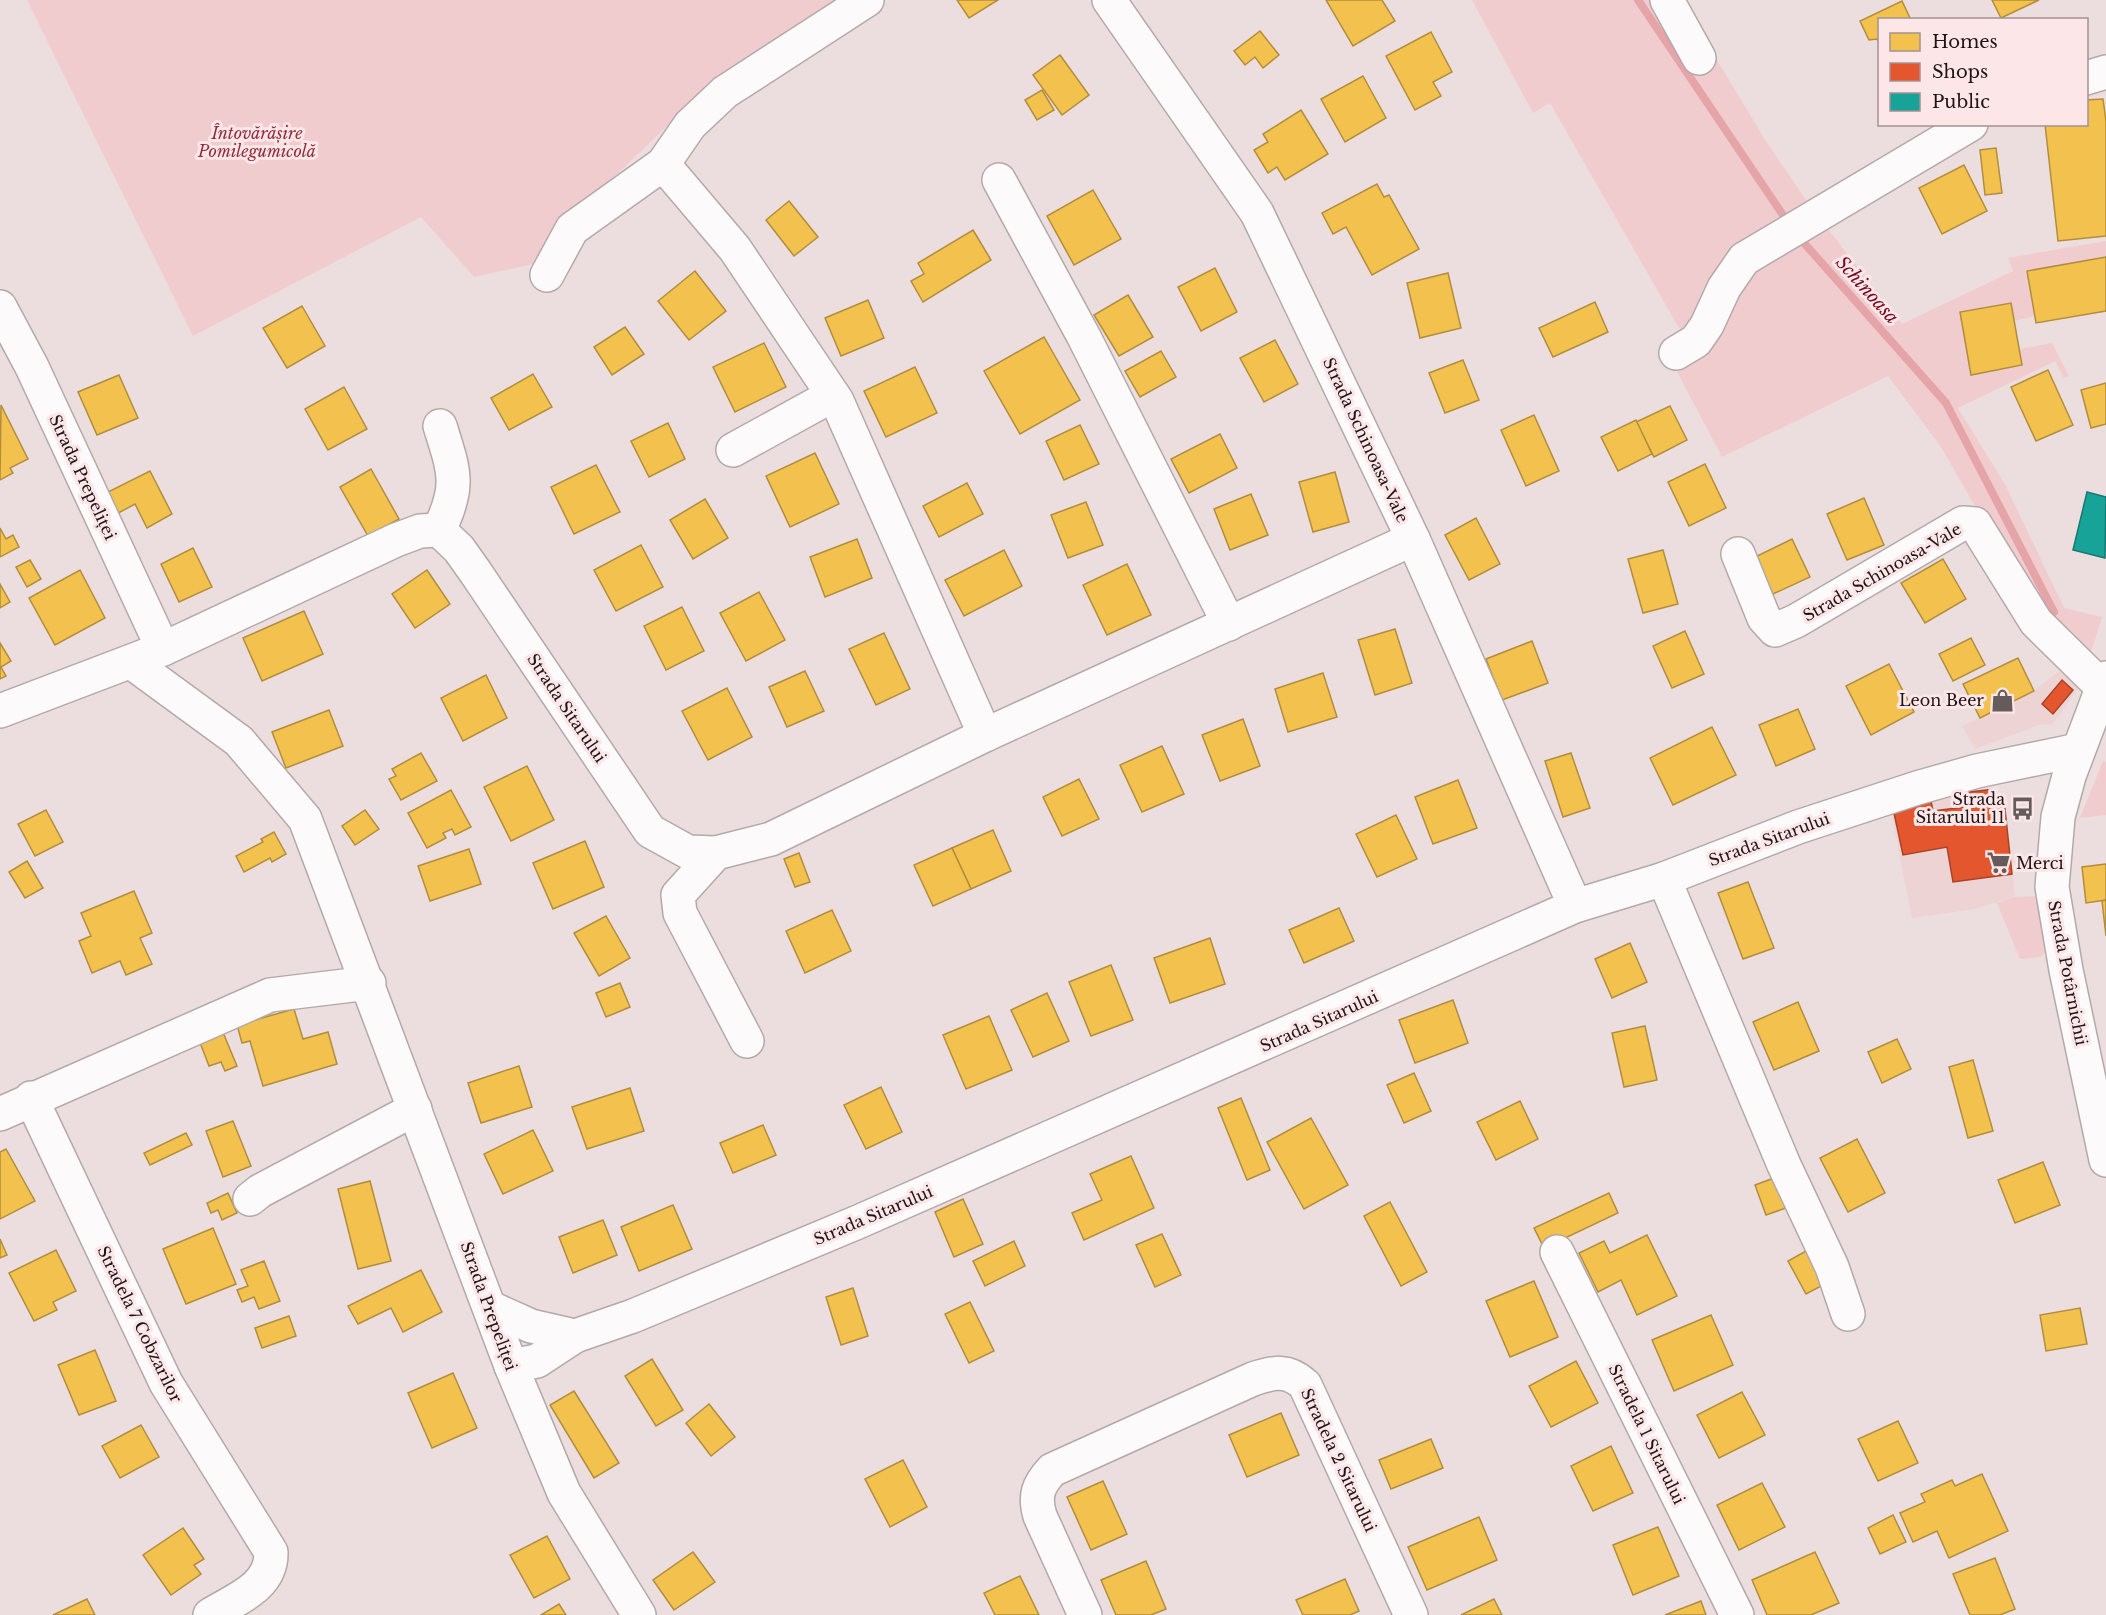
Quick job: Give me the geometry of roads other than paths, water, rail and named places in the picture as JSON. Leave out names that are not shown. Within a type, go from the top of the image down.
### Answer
[{"type":"street","points":[[547,275],[572,229],[663,164],[690,125],[725,92],[867,0]]},
{"type":"street","name":"Strada Schinoasa-Vale","points":[[1109,0],[1257,213],[1413,539],[1575,906]]},
{"type":"street","points":[[1667,0],[1699,58]]},
{"type":"street","points":[[2088,77],[2106,72]]},
{"type":"street","points":[[1676,353],[1696,341],[1707,325],[1724,288],[1744,260],[1968,126]]},
{"type":"street","points":[[663,164],[735,249],[833,395],[985,735]]},
{"type":"street","points":[[999,180],[1084,337],[1229,624]]},
{"type":"street","name":"Strada Prepeliței","points":[[0,307],[32,367],[163,649]]},
{"type":"street","points":[[733,450],[833,395]]},
{"type":"street","points":[[0,711],[163,649],[396,540],[420,531],[440,530],[451,507],[455,474],[440,426]]},
{"type":"street","name":"Strada Schinoasa-Vale","points":[[1738,554],[1764,618],[1775,630],[1796,621],[1963,523],[1975,524],[2036,622],[2104,682]]},
{"type":"street","name":"Strada Sitarului","points":[[440,530],[459,549],[476,573],[650,831],[688,852],[716,854],[771,839],[985,735],[1413,539]]},
{"type":"street","name":"Strada Prepeliței","points":[[131,662],[239,741],[305,819],[369,983],[511,1366],[564,1493],[639,1615]]},
{"type":"street","name":"Strada Potârnichii","points":[[2104,682],[2078,750],[2058,817],[2052,887],[2066,970],[2106,1160]]},
{"type":"street","name":"Strada Sitarului","points":[[511,1366],[537,1360],[575,1336],[633,1316],[858,1222],[1575,906],[1664,879],[1798,827],[1917,788],[1977,771],[2078,750]]},
{"type":"street","points":[[716,854],[678,895],[680,913],[747,1041]]},
{"type":"street","points":[[1664,879],[1784,1165],[1832,1267],[1848,1314]]},
{"type":"street","points":[[0,1114],[31,1098],[270,995],[369,983]]},
{"type":"street","name":"Stradela 7 Cobzarilor","points":[[31,1098],[166,1383],[271,1552],[272,1565],[263,1582],[210,1615]]},
{"type":"street","points":[[250,1199],[260,1191],[415,1109]]},
{"type":"street","name":"Stradela 1 Sitarului","points":[[1557,1252],[1737,1615]]},
{"type":"street","points":[[491,1308],[531,1326],[575,1336]]},
{"type":"street","name":"Stradela 2 Sitarului","points":[[1085,1615],[1040,1516],[1036,1503],[1041,1482],[1052,1470],[1253,1379],[1284,1372],[1295,1375],[1305,1385],[1411,1615]]},
{"type":"waterway","name":"Schinoasa","points":[[1638,0],[1789,224]]},
{"type":"waterway","name":"Schinoasa","points":[[1796,234],[1946,403],[2054,612]]},
{"type":"place","name":"Leon Beer","points":[[2002,700]]},
{"type":"place","name":"Strada Sitarului 11","points":[[2023,808]]},
{"type":"place","name":"Merci","points":[[1998,863]]},
{"type":"park label","name":"Întovărășire Pomilegumicolă","points":[[257,142]]}]
